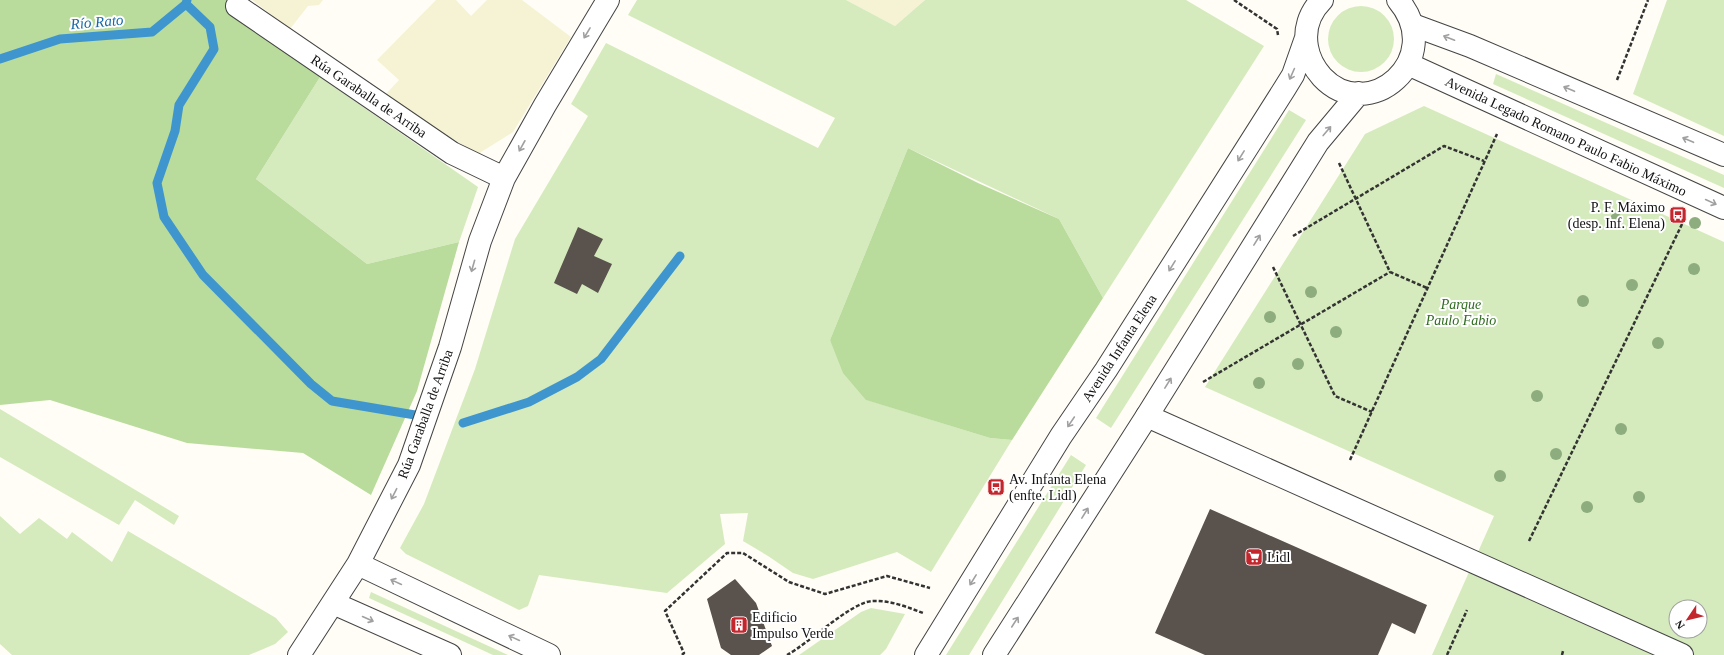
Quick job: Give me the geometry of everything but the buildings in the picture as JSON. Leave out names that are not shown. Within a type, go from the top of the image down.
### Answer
[{"type":"street","name":"Rúa Garaballa de Arriba","points":[[299,655],[358,564],[409,465],[450,347],[480,241],[504,178],[544,105],[608,0]]},
{"type":"street","name":"Avenida Infanta Elena","points":[[926,655],[1061,436],[1106,370],[1293,75],[1306,38],[1315,2]]},
{"type":"street","name":"Rúa Garaballa de Arriba","points":[[237,6],[452,153],[504,178]]},
{"type":"street","points":[[1406,9],[1470,46],[1724,155]]},
{"type":"street","points":[[1306,38],[1308,55],[1316,70],[1327,82],[1342,90],[1359,93],[1374,92],[1388,86],[1400,77],[1408,64],[1415,42],[1406,9]]},
{"type":"street","name":"Avenida Legado Romano Paulo Fabio Máximo","points":[[1408,64],[1724,208]]},
{"type":"street","points":[[994,655],[1147,416],[1318,142],[1359,93]]},
{"type":"street","points":[[1147,416],[1682,655]]},
{"type":"street","points":[[358,564],[549,655]]},
{"type":"street","points":[[333,603],[450,655]]},
{"type":"path","points":[[1234,0],[1277,29],[1280,41]]},
{"type":"path","points":[[1607,105],[1648,0]]},
{"type":"path","points":[[1350,460],[1497,134]]},
{"type":"path","points":[[1293,236],[1444,146],[1484,161]]},
{"type":"path","points":[[1339,163],[1390,272],[1427,288]]},
{"type":"path","points":[[1529,541],[1684,220]]},
{"type":"path","points":[[1273,267],[1335,396],[1372,412]]},
{"type":"path","points":[[1203,382],[1390,272]]},
{"type":"path","points":[[682,655],[684,653],[665,610],[727,553],[743,553],[789,582],[824,594],[887,576],[930,588]]},
{"type":"path","points":[[787,655],[846,613],[871,601],[903,604],[925,613]]},
{"type":"path","points":[[1447,655],[1467,610]]},
{"type":"shaded area","points":[[252,0],[323,0],[319,5],[308,6],[290,29]]},
{"type":"shaded area","points":[[436,0],[456,0],[471,16],[487,0],[522,0],[571,37],[513,132],[478,154],[383,97],[399,80],[377,60]]},
{"type":"shaded area","points":[[846,0],[925,0],[895,26]]},
{"type":"green space","points":[[0,0],[229,0],[232,9],[320,77],[256,179],[367,264],[459,242],[417,391],[371,495],[303,453],[187,443],[50,400],[0,405]]},
{"type":"green space","points":[[637,0],[846,0],[895,26],[925,0],[1186,0],[1264,46],[1103,298],[1059,219],[908,148],[830,340],[867,400],[990,438],[1012,440],[931,572],[897,552],[813,579],[793,573],[743,541],[748,513],[720,514],[725,544],[667,593],[539,575],[528,606],[519,610],[406,554],[400,548],[424,504],[475,369],[515,239],[588,116],[571,104],[606,43],[818,148],[835,118],[628,15]]},
{"type":"green space","points":[[1667,0],[1724,0],[1724,136],[1633,94]]},
{"type":"green space","points":[[1355,6],[1367,6],[1374,8],[1385,15],[1392,26],[1394,39],[1392,52],[1385,63],[1374,70],[1367,72],[1355,72],[1348,70],[1337,63],[1330,52],[1328,45],[1328,33],[1330,26],[1337,15],[1348,8]]},
{"type":"green space","points":[[1496,74],[1724,175],[1724,188],[1493,84]]},
{"type":"green space","points":[[320,77],[478,187],[459,242],[367,264],[256,179]]},
{"type":"green space","name":"Parque Paulo Fabio","points":[[1424,106],[1724,242],[1724,655],[1432,655],[1494,516],[1205,387],[1365,134]]},
{"type":"green space","points":[[1289,110],[1306,120],[1111,428],[1096,418]]},
{"type":"green space","points":[[908,148],[978,183],[1059,219],[1103,298],[1012,440],[990,438],[866,400],[843,373],[830,340]]},
{"type":"green space","points":[[0,409],[179,516],[174,525],[135,500],[119,525],[0,457]]},
{"type":"green space","points":[[1071,455],[1086,465],[969,655],[946,655]]},
{"type":"green space","points":[[0,516],[20,534],[39,518],[67,539],[72,532],[112,562],[128,531],[276,618],[288,632],[275,644],[249,655],[12,655],[0,644]]},
{"type":"green space","points":[[371,592],[508,655],[493,655],[369,598]]},
{"type":"green space","points":[[871,608],[905,614],[886,649],[880,655],[799,655],[861,612]]},
{"type":"waterway","name":"Río Rato","points":[[0,59],[60,39],[152,32],[186,4],[187,0]]},
{"type":"waterway","points":[[186,4],[210,27],[214,49],[179,105],[175,131],[157,183],[164,217],[203,275],[311,384],[332,401],[415,415]]},
{"type":"waterway","points":[[463,423],[529,402],[577,377],[601,359],[680,256]]},
{"type":"place","name":"P. F. Máximo (desp. Inf. Elena)","points":[[1678,215]]},
{"type":"place","name":"Av. Infanta Elena (enfte. Lidl)","points":[[996,487]]},
{"type":"place","name":"Lidl","points":[[1254,557]]},
{"type":"place","name":"Edificio Impulso Verde","points":[[739,625]]}]
